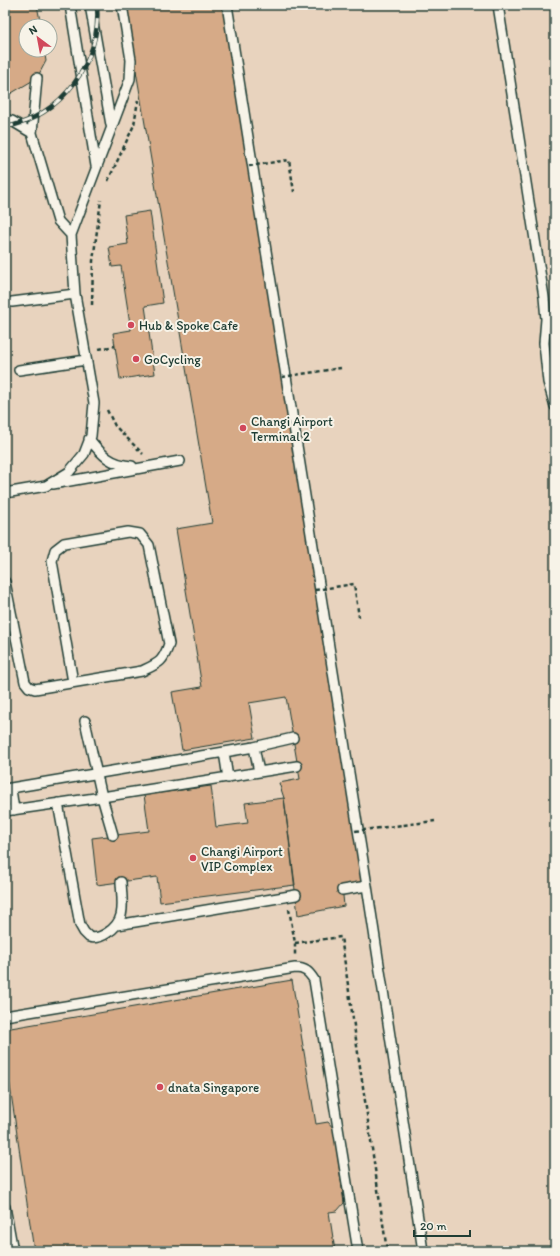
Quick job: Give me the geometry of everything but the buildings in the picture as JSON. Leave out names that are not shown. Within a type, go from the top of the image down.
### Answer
[{"type":"lane","points":[[70,5],[96,167]]},
{"type":"lane","points":[[90,5],[112,126]]},
{"type":"lane","points":[[46,486],[69,472],[84,454],[89,438],[94,403],[75,294],[71,235],[130,79],[131,60],[122,5]]},
{"type":"lane","points":[[227,5],[344,758],[367,886],[423,1251]]},
{"type":"lane","points":[[498,5],[544,297],[546,319],[544,343],[546,363],[548,382],[555,406]]},
{"type":"lane","points":[[37,78],[32,133],[58,221],[71,235]]},
{"type":"lane","points":[[5,119],[12,120],[32,133]]},
{"type":"lane","points":[[12,302],[75,294]]},
{"type":"lane","points":[[20,370],[86,360]]},
{"type":"lane","points":[[89,438],[100,452],[109,460],[121,466],[146,467]]},
{"type":"lane","points":[[5,493],[180,461]]},
{"type":"lane","points":[[5,582],[25,682],[29,687],[35,689],[142,670],[159,663],[166,653],[169,644],[149,544],[140,534],[128,532],[64,543],[55,550],[52,561],[73,682]]},
{"type":"lane","points":[[85,721],[102,798],[113,835]]},
{"type":"lane","points":[[293,738],[254,748],[8,789],[10,811],[102,798],[297,766]]},
{"type":"lane","points":[[254,748],[259,772]]},
{"type":"lane","points":[[224,752],[228,778]]},
{"type":"lane","points":[[58,804],[81,928],[86,935],[93,938],[102,936],[113,930],[117,925],[120,920],[122,908],[121,882]]},
{"type":"lane","points":[[342,890],[367,886]]},
{"type":"lane","points":[[117,925],[292,896]]},
{"type":"lane","points":[[5,1016],[303,968],[314,980],[358,1251]]},
{"type":"lane","points":[[5,1207],[13,1251]]},
{"type":"path","points":[[108,182],[134,125],[139,95]]},
{"type":"path","points":[[249,166],[289,160],[294,192]]},
{"type":"path","points":[[92,309],[93,261],[101,196]]},
{"type":"path","points":[[95,350],[115,346]]},
{"type":"path","points":[[282,377],[341,368]]},
{"type":"path","points":[[104,404],[115,426],[144,455]]},
{"type":"path","points":[[315,590],[354,584],[359,616]]},
{"type":"path","points":[[354,831],[435,821]]},
{"type":"path","points":[[292,896],[296,943],[296,968]]},
{"type":"path","points":[[296,943],[341,937],[387,1251]]},
{"type":"shaded area","points":[[5,5],[555,5],[555,1251],[5,1251]]},
{"type":"railway","points":[[5,127],[25,121],[44,112],[60,99],[74,84],[85,66],[93,46],[97,26],[97,5]]},
{"type":"place","name":"Hub & Spoke Cafe","points":[[131,325]]},
{"type":"place","name":"GoCycling","points":[[136,359]]},
{"type":"place","name":"Changi Airport Terminal 2","points":[[243,428]]},
{"type":"place","name":"Changi Airport VIP Complex","points":[[193,858]]},
{"type":"place","name":"dnata Singapore","points":[[160,1087]]}]
